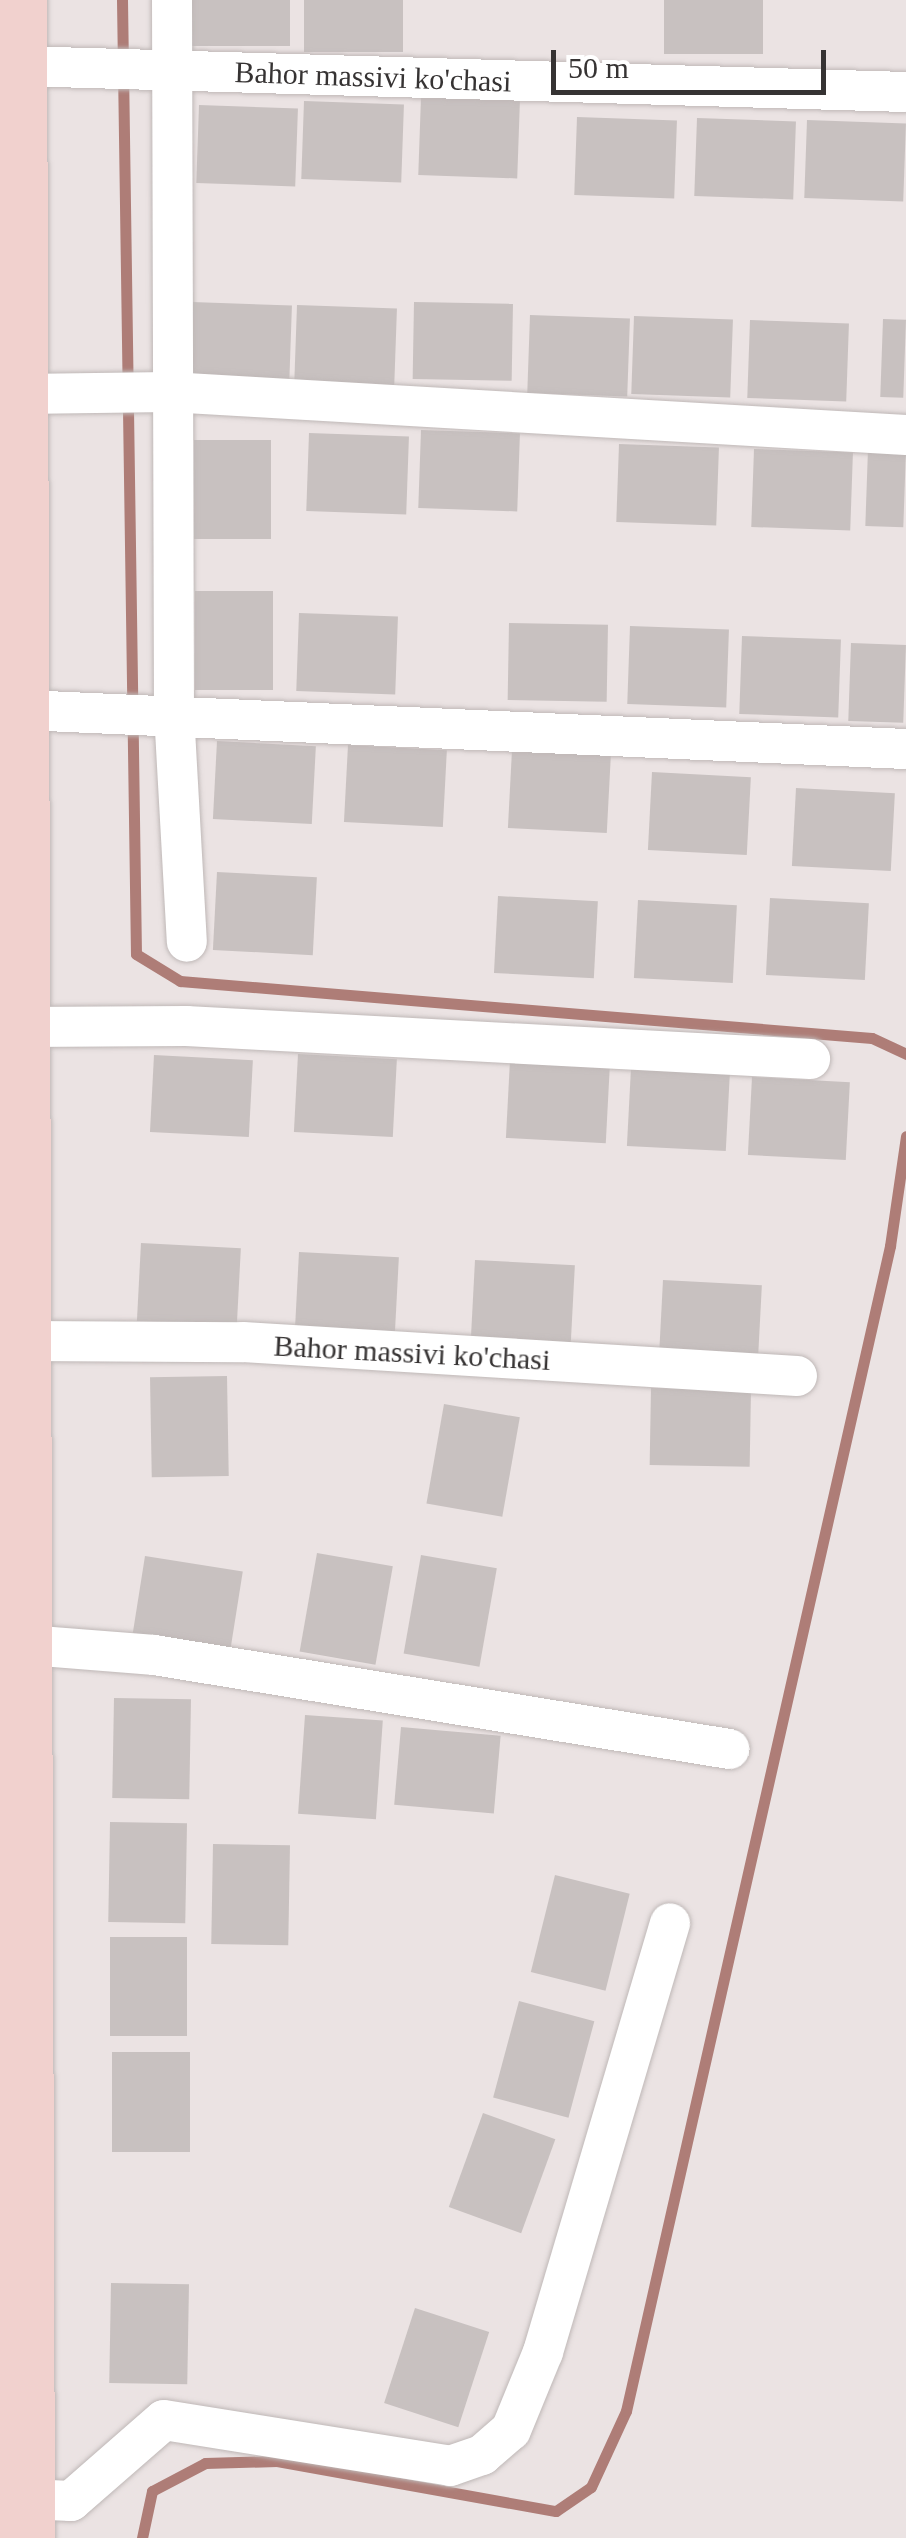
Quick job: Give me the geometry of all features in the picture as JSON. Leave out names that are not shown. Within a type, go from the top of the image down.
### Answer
[{"type":"main road","points":[[20,0],[28,2518]]},
{"type":"street","points":[[172,0],[169,392],[174,712],[187,942]]},
{"type":"street","name":"Bahor massivi ko'chasi","points":[[20,66],[906,92]]},
{"type":"street","points":[[22,394],[169,392],[906,435]]},
{"type":"street","points":[[23,710],[174,712],[906,750]]},
{"type":"street","points":[[25,1027],[186,1026],[810,1059]]},
{"type":"street","name":"Bahor massivi ko'chasi","points":[[26,1341],[243,1342],[796,1376]]},
{"type":"street","points":[[27,1645],[154,1655],[729,1749]]},
{"type":"street","points":[[28,2518],[71,2501],[164,2420],[450,2466],[482,2455],[511,2430],[544,2352],[670,1923]]},
{"type":"building","points":[[191,0],[290,0],[290,46],[191,46]]},
{"type":"building","points":[[304,0],[403,0],[403,52],[304,52]]},
{"type":"building","points":[[664,0],[763,0],[763,54],[664,54]]},
{"type":"building","points":[[421,97],[520,100],[517,178],[418,175]]},
{"type":"building","points":[[304,101],[404,104],[401,182],[301,179]]},
{"type":"building","points":[[199,105],[298,108],[295,186],[196,183]]},
{"type":"building","points":[[577,117],[677,120],[674,198],[574,195]]},
{"type":"building","points":[[697,118],[796,121],[793,199],[694,196]]},
{"type":"building","points":[[807,120],[906,123],[903,201],[804,198]]},
{"type":"building","points":[[192,302],[292,305],[289,383],[189,380]]},
{"type":"building","points":[[414,302],[513,304],[512,381],[413,379]]},
{"type":"building","points":[[297,305],[397,308],[394,386],[294,383]]},
{"type":"building","points":[[530,315],[630,318],[627,396],[527,393]]},
{"type":"building","points":[[634,316],[733,319],[730,397],[631,394]]},
{"type":"building","points":[[883,319],[906,320],[903,398],[880,397]]},
{"type":"building","points":[[750,320],[849,323],[846,401],[747,398]]},
{"type":"building","points":[[421,430],[520,433],[517,511],[418,508]]},
{"type":"building","points":[[309,433],[409,436],[406,514],[306,511]]},
{"type":"building","points":[[194,440],[271,440],[271,539],[194,539]]},
{"type":"building","points":[[619,444],[719,447],[716,525],[616,522]]},
{"type":"building","points":[[754,449],[853,452],[850,530],[751,527]]},
{"type":"building","points":[[868,449],[906,450],[903,527],[865,526]]},
{"type":"building","points":[[195,591],[273,591],[273,690],[195,690]]},
{"type":"building","points":[[299,613],[398,616],[395,694],[296,691]]},
{"type":"building","points":[[509,623],[608,625],[607,702],[508,700]]},
{"type":"building","points":[[630,626],[729,629],[726,707],[627,704]]},
{"type":"building","points":[[742,636],[841,639],[838,717],[739,714]]},
{"type":"building","points":[[851,643],[906,645],[903,723],[848,721]]},
{"type":"building","points":[[217,741],[316,746],[312,824],[213,819]]},
{"type":"building","points":[[348,745],[447,750],[443,827],[344,822]]},
{"type":"building","points":[[512,750],[611,755],[607,833],[508,828]]},
{"type":"building","points":[[652,772],[751,777],[747,855],[648,850]]},
{"type":"building","points":[[796,788],[895,793],[891,871],[792,866]]},
{"type":"building","points":[[217,872],[317,877],[313,955],[213,950]]},
{"type":"building","points":[[498,896],[598,901],[594,978],[494,973]]},
{"type":"building","points":[[770,898],[869,903],[865,980],[766,975]]},
{"type":"building","points":[[638,900],[737,905],[733,983],[634,978]]},
{"type":"building","points":[[298,1054],[397,1059],[393,1137],[294,1132]]},
{"type":"building","points":[[154,1055],[253,1060],[249,1137],[150,1132]]},
{"type":"building","points":[[510,1060],[610,1065],[606,1143],[506,1138]]},
{"type":"building","points":[[631,1068],[730,1073],[726,1151],[627,1146]]},
{"type":"building","points":[[752,1077],[850,1082],[846,1160],[748,1155]]},
{"type":"building","points":[[141,1243],[241,1248],[237,1326],[137,1321]]},
{"type":"building","points":[[299,1252],[399,1257],[395,1335],[295,1330]]},
{"type":"building","points":[[475,1260],[575,1265],[571,1343],[471,1338]]},
{"type":"building","points":[[663,1280],[762,1285],[758,1364],[659,1359]]},
{"type":"building","points":[[227,1376],[229,1476],[152,1477],[150,1377]]},
{"type":"building","points":[[651,1388],[751,1390],[750,1467],[650,1465]]},
{"type":"building","points":[[444,1404],[520,1417],[502,1517],[426,1503]]},
{"type":"building","points":[[317,1553],[393,1566],[375,1665],[300,1651]]},
{"type":"building","points":[[421,1555],[497,1568],[479,1667],[404,1653]]},
{"type":"building","points":[[145,1556],[243,1571],[231,1649],[133,1633]]},
{"type":"building","points":[[114,1698],[191,1699],[189,1799],[112,1798]]},
{"type":"building","points":[[305,1715],[383,1720],[376,1819],[298,1814]]},
{"type":"building","points":[[401,1727],[501,1736],[494,1813],[394,1805]]},
{"type":"building","points":[[110,1822],[187,1823],[185,1923],[108,1922]]},
{"type":"building","points":[[213,1844],[290,1845],[288,1945],[211,1944]]},
{"type":"building","points":[[555,1875],[630,1894],[606,1991],[531,1972]]},
{"type":"building","points":[[110,1937],[187,1937],[187,2036],[110,2036]]},
{"type":"building","points":[[519,2001],[594,2021],[568,2118],[493,2098]]},
{"type":"building","points":[[112,2052],[190,2052],[190,2152],[112,2152]]},
{"type":"building","points":[[483,2113],[555,2139],[521,2233],[449,2207]]},
{"type":"building","points":[[111,2283],[189,2284],[187,2384],[109,2383]]},
{"type":"building","points":[[415,2308],[489,2332],[458,2427],[384,2403]]},
{"type":"waterway","points":[[122,0],[136,954],[180,981],[872,1038],[906,1054]]},
{"type":"waterway","points":[[142,2538],[152,2491],[205,2463],[277,2461],[556,2511],[591,2487],[626,2411],[890,1246],[906,1136]]}]
